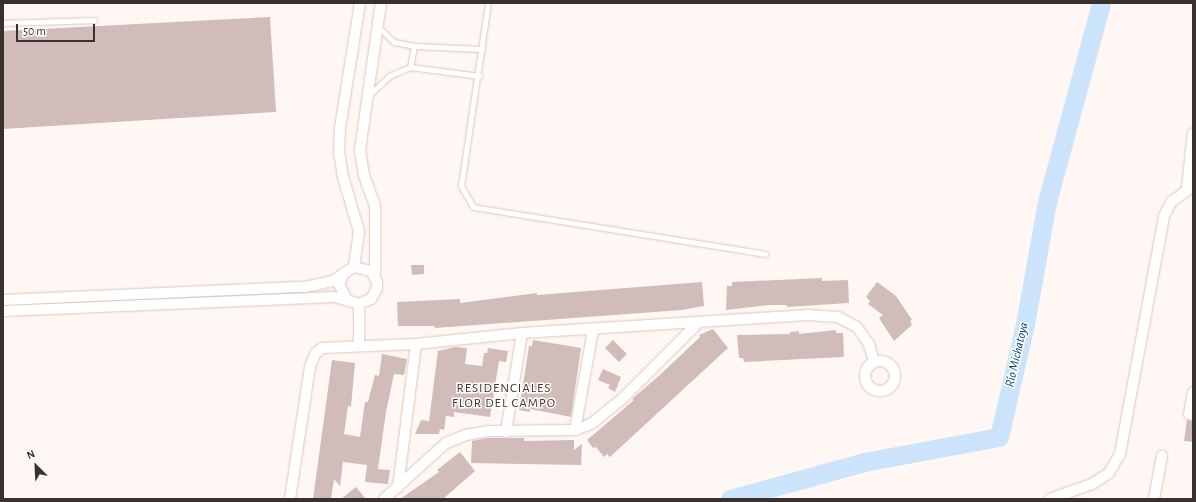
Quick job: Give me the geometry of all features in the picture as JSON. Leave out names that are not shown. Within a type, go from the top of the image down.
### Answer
[{"type":"street","points":[[354,267],[359,231],[343,177],[339,153],[340,128],[360,3]]},
{"type":"street","points":[[3,311],[335,297],[359,304],[365,303],[375,294],[377,288],[375,276],[375,206],[364,175],[360,150],[381,3]]},
{"type":"street","points":[[1050,499],[1092,484],[1109,473],[1120,454],[1164,216],[1171,202],[1190,187],[1193,133]]},
{"type":"street","points":[[3,300],[305,287],[333,281],[354,267],[366,268],[375,276]]},
{"type":"street","points":[[344,273],[339,284],[347,300]]},
{"type":"street","points":[[359,304],[359,345]]},
{"type":"street","points":[[290,499],[310,367],[315,354],[322,348],[359,345],[416,344],[522,333],[593,330],[808,315],[838,317],[858,327],[869,344],[874,362]]},
{"type":"street","points":[[384,499],[446,443],[466,435],[488,431],[506,432],[575,430],[591,424],[620,400],[698,323]]},
{"type":"street","points":[[575,430],[593,330]]},
{"type":"street","points":[[506,432],[522,333]]},
{"type":"street","points":[[398,487],[416,344]]},
{"type":"street","points":[[1193,392],[1189,414],[1193,415]]},
{"type":"street","points":[[1154,499],[1162,456]]},
{"type":"lane","points":[[488,3],[479,76],[461,186],[473,207],[765,254]]},
{"type":"lane","points":[[3,23],[94,20]]},
{"type":"lane","points":[[378,28],[394,42],[414,46],[482,49]]},
{"type":"lane","points":[[410,67],[414,46]]},
{"type":"lane","points":[[367,96],[389,76],[410,67],[479,76]]},
{"type":"building","points":[[270,17],[276,112],[3,129],[3,31]]},
{"type":"building","points":[[411,265],[424,265],[424,274],[412,275]]},
{"type":"building","points":[[822,278],[822,281],[848,280],[849,303],[787,307],[787,305],[769,305],[726,310],[727,286],[732,286],[732,282]]},
{"type":"building","points":[[702,282],[704,306],[682,310],[435,328],[434,326],[398,326],[397,302],[460,299],[460,303],[537,293],[537,295]]},
{"type":"building","points":[[877,282],[896,296],[912,320],[910,321],[912,325],[894,341],[879,318],[883,315],[868,304],[870,301],[866,297]]},
{"type":"building","points":[[713,329],[728,348],[610,457],[607,454],[604,457],[596,447],[593,448],[587,440],[634,400],[632,399],[700,337],[699,335]]},
{"type":"building","points":[[836,330],[836,333],[843,333],[844,357],[744,362],[743,358],[739,358],[737,335],[790,334],[790,332],[799,331],[799,334]]},
{"type":"building","points":[[533,340],[581,348],[571,417],[530,409],[530,412],[519,410],[529,346],[532,346]]},
{"type":"building","points":[[613,340],[627,354],[619,362],[605,348]]},
{"type":"building","points":[[455,347],[467,348],[465,364],[482,366],[484,353],[487,353],[488,348],[508,351],[506,362],[499,361],[490,417],[454,412],[454,417],[446,416],[444,430],[440,429],[439,434],[415,434],[421,420],[429,421],[438,351]]},
{"type":"building","points":[[382,354],[407,359],[404,375],[394,374],[386,412],[378,469],[390,470],[388,484],[365,482],[367,465],[343,462],[340,486],[334,479],[331,499],[313,499],[332,360],[355,363],[351,407],[348,406],[344,434],[360,437],[365,402],[368,402],[375,375],[379,376]]},
{"type":"building","points":[[603,369],[621,377],[615,392],[608,388],[610,385],[598,380]]},
{"type":"building","points":[[1187,420],[1193,421],[1193,442],[1184,441]]},
{"type":"building","points":[[487,438],[524,438],[524,441],[574,440],[574,450],[582,444],[581,465],[471,463],[472,441]]},
{"type":"building","points":[[460,452],[475,471],[443,499],[400,499],[439,472],[437,470]]},
{"type":"building","points":[[356,487],[366,499],[341,499]]},
{"type":"waterway","name":"Río Michatoya","points":[[730,499],[864,462],[999,437],[1025,324],[1047,202],[1101,3]]},
{"type":"district","name":"RESIDENCIALES FLOR DEL CAMPO","points":[[504,398]]}]
